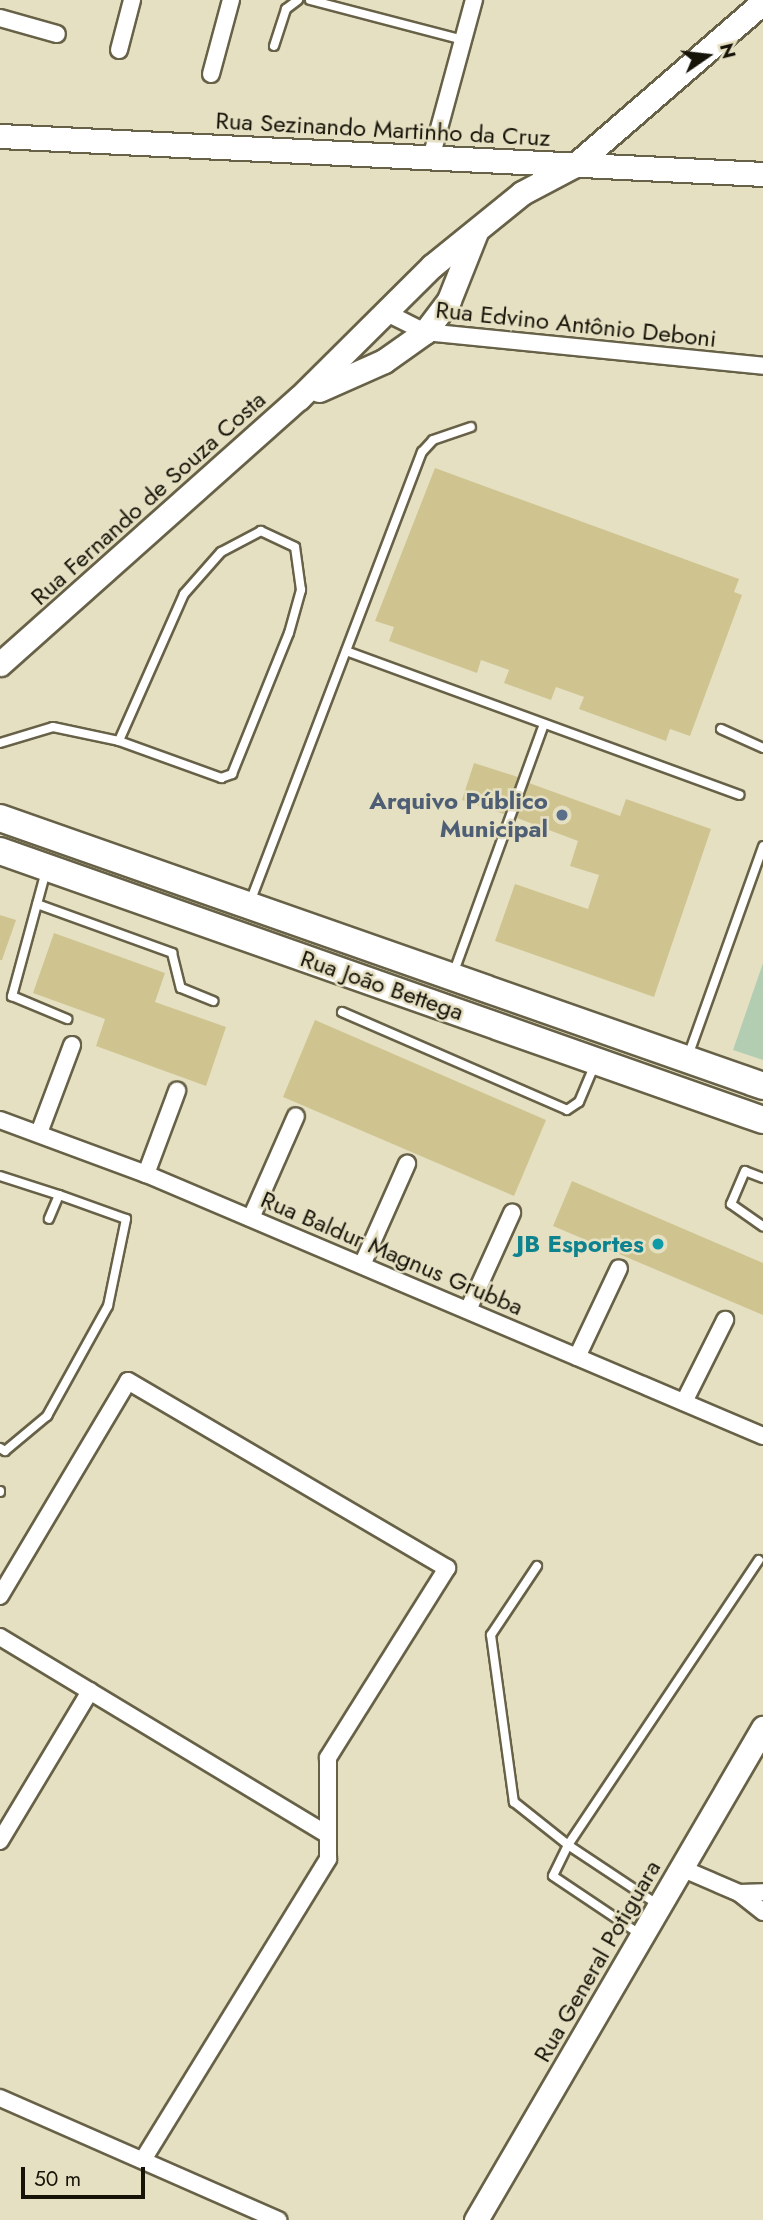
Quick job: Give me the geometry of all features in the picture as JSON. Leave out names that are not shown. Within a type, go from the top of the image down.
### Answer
[{"type":"main road","name":"Rua João Bettega","points":[[0,818],[763,1086]]},
{"type":"main road","name":"Rua João Bettega","points":[[0,852],[763,1120]]},
{"type":"main road","points":[[485,1021],[495,992]]},
{"type":"main road","points":[[520,1033],[530,1004]]},
{"type":"street","points":[[119,50],[132,0]]},
{"type":"street","points":[[211,74],[231,0]]},
{"type":"street","points":[[431,158],[474,0]]},
{"type":"street","name":"Rua Fernando de Souza Costa","points":[[0,664],[299,398],[477,229],[522,193],[575,165],[763,2]]},
{"type":"street","points":[[0,18],[57,34]]},
{"type":"street","name":"Rua Sezinando Martinho da Cruz","points":[[0,136],[763,174]]},
{"type":"street","name":"Rua Fernando de Souza Costa","points":[[299,398],[384,361],[425,332],[449,300],[477,229]]},
{"type":"street","name":"Rua Edvino Antônio Deboni","points":[[389,314],[425,332],[763,366]]},
{"type":"street","points":[[39,1133],[72,1045]]},
{"type":"street","points":[[146,1174],[177,1091]]},
{"type":"street","points":[[251,1218],[296,1116]]},
{"type":"street","name":"Rua Baldur Magnus Grubba","points":[[0,1120],[146,1174],[763,1436]]},
{"type":"street","points":[[362,1265],[407,1164]]},
{"type":"street","points":[[468,1310],[512,1213]]},
{"type":"street","points":[[576,1357],[619,1268]]},
{"type":"street","points":[[684,1402],[724,1320]]},
{"type":"street","points":[[0,1596],[128,1381],[447,1568],[328,1758],[328,1859],[143,2160]]},
{"type":"street","points":[[0,1637],[328,1835]]},
{"type":"street","points":[[0,1841],[90,1691]]},
{"type":"street","name":"Rua General Potiguara","points":[[476,2220],[763,1728]]},
{"type":"street","points":[[681,1868],[739,1893],[763,1912]]},
{"type":"street","points":[[739,1893],[763,1892]]},
{"type":"street","points":[[0,2098],[278,2220]]},
{"type":"lane","points":[[274,46],[286,9],[298,0]]},
{"type":"lane","points":[[310,0],[464,40]]},
{"type":"lane","points":[[249,905],[422,452],[433,440],[471,426]]},
{"type":"lane","points":[[0,743],[53,727],[119,741],[221,778],[232,774],[289,633],[301,590],[295,547],[261,531],[221,552],[184,594],[119,741]]},
{"type":"lane","points":[[346,651],[740,795]]},
{"type":"lane","points":[[452,976],[544,724]]},
{"type":"lane","points":[[721,729],[763,748]]},
{"type":"lane","points":[[687,1059],[763,846]]},
{"type":"lane","points":[[47,868],[13,999],[67,1019]]},
{"type":"lane","points":[[37,904],[172,953],[181,988],[214,1001]]},
{"type":"lane","points":[[342,1012],[567,1110],[579,1102],[596,1061]]},
{"type":"lane","points":[[763,1178],[745,1171],[731,1204],[763,1226]]},
{"type":"lane","points":[[0,1176],[126,1219],[108,1306],[47,1416],[5,1451],[0,1448]]},
{"type":"lane","points":[[49,1219],[59,1195]]},
{"type":"lane","points":[[642,1936],[553,1876],[568,1845],[759,1560]]},
{"type":"lane","points":[[537,1566],[491,1635],[491,1670],[514,1802],[568,1845],[659,1906]]},
{"type":"green space","points":[[763,963],[763,1060],[733,1050]]},
{"type":"building","points":[[435,468],[739,579],[734,592],[742,595],[690,736],[670,729],[666,741],[579,709],[584,697],[556,687],[551,700],[504,683],[509,670],[481,660],[477,673],[389,641],[394,627],[375,621]]},
{"type":"building","points":[[474,763],[518,777],[504,814],[462,800]]},
{"type":"building","points":[[529,783],[620,816],[626,799],[711,829],[654,997],[495,941],[515,884],[588,909],[599,875],[570,866],[578,841],[517,818]]},
{"type":"building","points":[[0,915],[16,920],[2,960],[0,960]]},
{"type":"building","points":[[54,933],[165,973],[155,1002],[226,1027],[206,1086],[96,1046],[105,1019],[33,993]]},
{"type":"building","points":[[315,1020],[546,1120],[514,1196],[283,1097]]},
{"type":"building","name":"JB Esportes","points":[[572,1181],[763,1263],[763,1315],[553,1226]]},
{"type":"place","name":"Arquivo Público Municipal","points":[[562,815]]},
{"type":"place","name":"JB Esportes","points":[[658,1244]]}]
